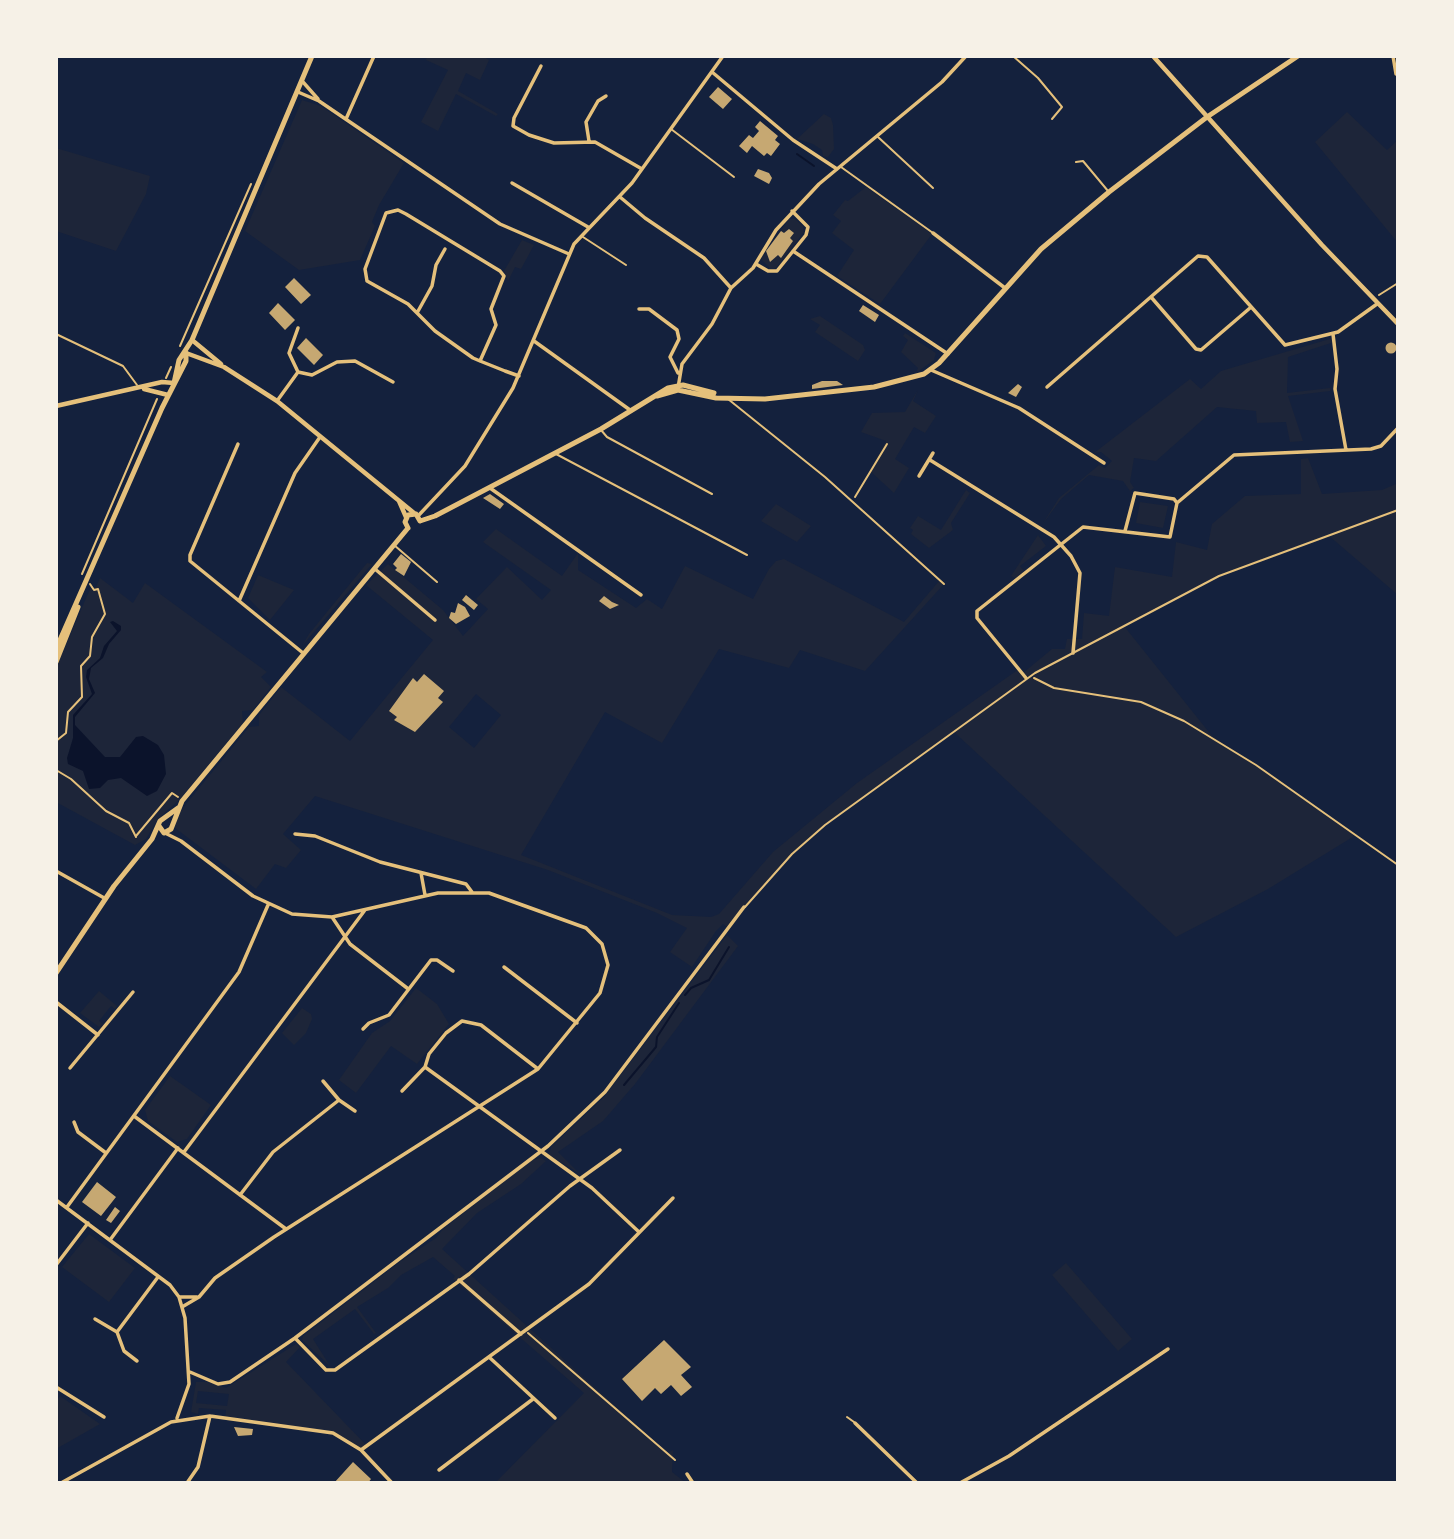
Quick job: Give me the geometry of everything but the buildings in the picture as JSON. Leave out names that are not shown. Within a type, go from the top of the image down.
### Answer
[{"type":"main road","points":[[408,528],[406,517],[417,517],[490,488],[657,396],[678,388],[700,389],[726,398],[765,399],[907,380],[931,370],[1041,249],[1109,192],[1207,117],[1298,56]]},
{"type":"main road","points":[[56,649],[78,604],[174,383],[180,360],[192,340],[313,58]]},
{"type":"main road","points":[[56,973],[106,899],[152,839],[163,819],[177,808],[373,568],[408,528],[416,528],[417,517]]},
{"type":"main road","points":[[56,662],[77,614],[78,604]]},
{"type":"main road","points":[[152,839],[172,826],[177,808]]},
{"type":"main road","points":[[163,819],[169,820],[172,826]]},
{"type":"main road","points":[[159,825],[165,833]]},
{"type":"street","points":[[346,119],[374,56]]},
{"type":"street","points":[[192,340],[224,367],[277,401],[321,435],[417,517],[465,466],[519,376],[569,254],[580,236],[620,197],[723,56]]},
{"type":"street","points":[[678,373],[712,324],[731,288],[756,264],[768,240],[792,211],[839,168],[943,82],[966,56]]},
{"type":"street","points":[[1153,56],[1375,302],[1398,324]]},
{"type":"street","points":[[1393,56],[1396,74]]},
{"type":"street","points":[[541,66],[514,118],[513,126],[529,135],[554,143],[589,141],[642,169]]},
{"type":"street","points":[[712,71],[793,140],[839,168]]},
{"type":"street","points":[[303,82],[319,101]]},
{"type":"street","points":[[299,92],[319,101],[500,224],[569,254]]},
{"type":"street","points":[[589,141],[586,121],[595,105],[606,96]]},
{"type":"street","points":[[512,183],[588,228]]},
{"type":"street","points":[[620,197],[645,218],[704,258],[731,288]]},
{"type":"street","points":[[480,361],[496,325],[491,309],[504,276],[406,214],[392,211],[386,213],[365,269],[365,277],[370,284],[395,296],[418,313],[435,331],[480,361],[519,376]]},
{"type":"street","points":[[756,264],[768,271],[777,271],[806,235],[808,227],[792,211]]},
{"type":"street","points":[[933,233],[1005,288]]},
{"type":"street","points":[[418,313],[432,286],[436,265],[445,249]]},
{"type":"street","points":[[793,251],[948,354]]},
{"type":"street","points":[[1047,387],[1198,256],[1207,257],[1285,345],[1333,334],[1375,302]]},
{"type":"street","points":[[1151,296],[1196,349],[1201,350],[1250,308]]},
{"type":"street","points":[[639,309],[649,309],[677,330],[679,339],[670,357],[678,373],[678,388]]},
{"type":"street","points":[[298,328],[289,353],[298,372]]},
{"type":"street","points":[[1333,334],[1337,369],[1335,389],[1346,450]]},
{"type":"street","points":[[534,341],[631,412]]},
{"type":"street","points":[[186,353],[224,367]]},
{"type":"street","points":[[298,372],[313,375],[337,362],[355,360],[393,382]]},
{"type":"street","points":[[931,370],[1024,411],[1104,463]]},
{"type":"street","points":[[277,401],[298,372]]},
{"type":"street","points":[[56,406],[162,382],[174,383]]},
{"type":"street","points":[[140,389],[168,395]]},
{"type":"street","points":[[1028,677],[976,614],[1083,527],[1170,537],[1177,503],[1237,453],[1346,450],[1381,446],[1398,428]]},
{"type":"street","points":[[239,601],[295,473],[321,435]]},
{"type":"street","points":[[238,444],[190,558],[303,653]]},
{"type":"street","points":[[919,476],[933,453]]},
{"type":"street","points":[[930,460],[1061,544],[1080,573],[1073,653]]},
{"type":"street","points":[[490,488],[641,595]]},
{"type":"street","points":[[1125,531],[1135,493],[1174,499],[1177,503]]},
{"type":"street","points":[[399,500],[406,517]]},
{"type":"street","points":[[373,568],[435,620]]},
{"type":"street","points":[[172,826],[181,841]]},
{"type":"street","points":[[165,833],[181,841],[268,905],[301,916],[332,917],[425,895],[489,893],[579,924],[597,938],[607,958],[607,972],[600,993],[538,1069],[286,1229],[215,1278],[199,1297],[182,1307]]},
{"type":"street","points":[[295,834],[315,836],[365,858],[466,884],[472,892]]},
{"type":"street","points":[[56,871],[106,899]]},
{"type":"street","points":[[421,873],[425,895]]},
{"type":"street","points":[[66,1208],[239,972],[268,905]]},
{"type":"street","points":[[190,1372],[225,1385],[295,1338],[567,1130],[605,1092],[744,908]]},
{"type":"street","points":[[184,1152],[365,909]]},
{"type":"street","points":[[332,917],[344,938],[407,988]]},
{"type":"street","points":[[363,1029],[369,1023],[389,1015],[431,960],[437,960],[453,971]]},
{"type":"street","points":[[504,967],[577,1023]]},
{"type":"street","points":[[70,1068],[133,992]]},
{"type":"street","points":[[56,1002],[98,1035]]},
{"type":"street","points":[[402,1091],[426,1065],[446,1032],[463,1021],[472,1021],[538,1069]]},
{"type":"street","points":[[426,1065],[579,1179],[639,1232]]},
{"type":"street","points":[[323,1081],[339,1100],[355,1111]]},
{"type":"street","points":[[240,1195],[273,1152],[339,1100]]},
{"type":"street","points":[[134,1116],[286,1229]]},
{"type":"street","points":[[74,1122],[78,1132],[106,1153]]},
{"type":"street","points":[[110,1240],[178,1148]]},
{"type":"street","points":[[295,1338],[326,1370],[335,1370],[459,1280],[579,1179],[620,1150]]},
{"type":"street","points":[[360,1450],[589,1284],[673,1198]]},
{"type":"street","points":[[56,1200],[173,1288],[179,1297],[190,1372],[189,1392],[176,1420]]},
{"type":"street","points":[[56,1265],[88,1223]]},
{"type":"street","points":[[117,1332],[158,1277]]},
{"type":"street","points":[[459,1280],[522,1335]]},
{"type":"street","points":[[179,1297],[199,1297]]},
{"type":"street","points":[[95,1319],[117,1332],[124,1351],[137,1361]]},
{"type":"street","points":[[960,1483],[1009,1456],[1168,1349]]},
{"type":"street","points":[[489,1357],[555,1418]]},
{"type":"street","points":[[56,1387],[104,1417]]},
{"type":"street","points":[[439,1470],[533,1399]]},
{"type":"street","points":[[188,1481],[203,1453],[210,1416]]},
{"type":"street","points":[[61,1483],[176,1420],[210,1416],[323,1431],[346,1439],[392,1483]]},
{"type":"street","points":[[855,1423],[917,1483]]},
{"type":"street","points":[[687,1474],[692,1483]]},
{"type":"lane","points":[[1013,56],[1038,78],[1062,107],[1052,119]]},
{"type":"lane","points":[[671,128],[734,177]]},
{"type":"lane","points":[[877,137],[933,188]]},
{"type":"lane","points":[[1076,162],[1083,161],[1109,192]]},
{"type":"lane","points":[[839,168],[933,233]]},
{"type":"lane","points":[[580,236],[626,265]]},
{"type":"lane","points":[[56,334],[123,366],[140,389]]},
{"type":"lane","points":[[726,398],[852,501],[944,584]]},
{"type":"lane","points":[[601,429],[607,436],[712,494]]},
{"type":"lane","points":[[556,453],[747,555]]},
{"type":"lane","points":[[744,908],[809,838],[1028,677],[1219,576],[1398,510]]},
{"type":"lane","points":[[393,545],[437,582]]},
{"type":"lane","points":[[847,1417],[855,1423]]},
{"type":"path","points":[[177,353],[252,182]]},
{"type":"path","points":[[1375,302],[1398,283]]},
{"type":"path","points":[[162,382],[172,365]]},
{"type":"path","points":[[81,578],[159,391]]},
{"type":"path","points":[[852,501],[887,444]]},
{"type":"path","points":[[56,741],[66,733],[68,712],[82,697],[81,666],[90,656],[92,637],[105,614],[98,589],[93,590],[91,585]]},
{"type":"path","points":[[1028,677],[1054,688],[1141,702],[1194,726],[1267,772],[1398,866]]},
{"type":"path","points":[[56,770],[71,779],[106,811],[129,823],[136,837],[172,793]]},
{"type":"path","points":[[527,1331],[675,1460]]},
{"type":"shaded area","points":[[427,56],[483,56],[489,60],[480,80],[466,73],[458,91],[498,114],[496,116],[456,94],[438,131],[421,122],[448,70],[426,60]]},
{"type":"shaded area","points":[[302,100],[321,106],[404,163],[379,205],[372,222],[375,226],[360,260],[299,270],[245,231]]},
{"type":"shaded area","points":[[1347,112],[1387,150],[1398,140],[1398,243],[1315,142]]},
{"type":"shaded area","points":[[824,114],[831,118],[833,125],[834,149],[828,157],[823,156],[822,150],[813,144],[797,139]]},
{"type":"shaded area","points":[[56,148],[150,176],[146,194],[116,251],[56,231]]},
{"type":"shaded area","points":[[866,187],[932,234],[880,304],[837,276],[854,250],[832,233],[841,221],[833,215],[845,200],[848,201]]},
{"type":"shaded area","points":[[789,219],[795,219],[803,226],[804,232],[776,268],[771,269],[761,259]]},
{"type":"shaded area","points":[[522,240],[534,245],[521,269],[515,267],[508,281],[504,271]]},
{"type":"shaded area","points":[[820,316],[863,345],[865,350],[858,361],[815,332],[820,325],[810,319]]},
{"type":"shaded area","points":[[905,333],[936,353],[934,360],[916,373],[918,368],[901,352],[908,340],[903,336]]},
{"type":"shaded area","points":[[1333,338],[1334,342],[1288,357],[1287,393],[1330,388],[1330,391],[1288,396],[1303,441],[1290,442],[1286,422],[1257,423],[1256,411],[1217,407],[1156,461],[1134,458],[1130,482],[1134,488],[1130,491],[1123,481],[1089,475],[1061,499],[1042,525],[1059,498],[1099,465],[1105,468],[1112,461],[1101,452],[1094,453],[1190,379],[1201,389],[1221,371]]},
{"type":"shaded area","points":[[918,390],[913,401],[936,416],[925,433],[914,427],[895,459],[909,468],[894,493],[870,471],[886,441],[861,432],[872,413],[905,412]]},
{"type":"shaded area","points":[[1308,458],[1322,494],[1382,490],[1398,483],[1398,595],[1328,535],[1219,576],[1124,626],[1212,736],[1356,835],[1268,889],[1176,937],[954,732],[825,825],[792,854],[728,928],[723,924],[716,931],[692,967],[670,952],[687,928],[657,913],[548,870],[315,796],[283,834],[301,850],[286,868],[275,864],[256,889],[175,828],[178,815],[186,804],[249,727],[259,726],[259,715],[281,687],[350,741],[433,640],[366,585],[388,564],[443,610],[463,636],[488,609],[476,599],[507,567],[542,600],[551,590],[483,542],[496,529],[562,576],[578,553],[578,570],[636,608],[647,599],[662,609],[685,566],[753,599],[769,569],[776,561],[784,559],[904,622],[940,580],[944,584],[865,671],[800,650],[789,668],[719,649],[662,743],[605,712],[521,855],[672,915],[711,917],[719,914],[773,852],[857,783],[1019,669],[1023,673],[1052,649],[1065,649],[1067,639],[1082,639],[1084,613],[1109,616],[1115,567],[1172,577],[1176,542],[1207,550],[1212,524],[1245,496],[1301,494],[1301,459]],"holes":[[[476,694],[501,715],[474,748],[449,727]]]},
{"type":"shaded area","points":[[966,490],[970,493],[951,523],[953,530],[929,548],[911,534],[913,530],[910,528],[918,516],[941,530]]},
{"type":"shaded area","points":[[1140,502],[1168,506],[1163,528],[1136,523]]},
{"type":"shaded area","points":[[776,504],[811,526],[797,542],[761,521]]},
{"type":"shaded area","points":[[1038,535],[1046,546],[1020,566],[1024,571],[1015,578],[1011,576]]},
{"type":"shaded area","points":[[367,563],[372,564],[302,646],[309,634]]},
{"type":"shaded area","points":[[258,575],[294,590],[270,620],[248,598]]},
{"type":"shaded area","points":[[100,578],[133,603],[145,583],[267,672],[261,677],[271,687],[253,710],[242,711],[243,723],[180,799],[158,819],[146,839],[135,845],[56,802],[56,668],[90,589],[96,587]]},
{"type":"shaded area","points":[[110,622],[121,626],[121,630],[109,644],[103,658],[91,668],[89,679],[95,693],[75,717],[75,725],[105,757],[120,757],[136,737],[143,736],[158,745],[164,755],[166,774],[157,791],[147,796],[121,778],[108,780],[100,788],[89,789],[83,771],[68,764],[67,758],[73,738],[73,715],[92,694],[86,677],[87,670],[100,658],[104,646],[117,631]]},
{"type":"shaded area","points":[[727,935],[738,946],[635,1084],[603,1121],[558,1152],[580,1174],[549,1155],[551,1147],[604,1097]]},
{"type":"shaded area","points":[[416,988],[437,1004],[449,1024],[417,1064],[391,1046],[356,1093],[339,1080],[372,1033],[390,1021]]},
{"type":"shaded area","points":[[99,991],[117,1006],[115,1009],[111,1006],[99,1021],[103,1024],[99,1027],[80,1013]]},
{"type":"shaded area","points":[[302,1008],[311,1014],[312,1019],[306,1033],[294,1045],[282,1033]]},
{"type":"shaded area","points":[[170,1076],[211,1105],[187,1139],[177,1142],[148,1121],[145,1110]]},
{"type":"shaded area","points":[[541,1158],[546,1161],[521,1184],[477,1213],[442,1249],[667,1453],[673,1450],[672,1472],[686,1483],[495,1483],[584,1393],[453,1279],[455,1276],[433,1257],[401,1275],[388,1288],[357,1307],[376,1333],[374,1334],[355,1309],[313,1339],[330,1366],[302,1340],[303,1336],[401,1261],[436,1238],[443,1229],[532,1160]]},
{"type":"shaded area","points":[[89,1234],[135,1268],[109,1302],[62,1267]]},
{"type":"shaded area","points":[[1066,1263],[1132,1339],[1118,1351],[1052,1275]]},
{"type":"shaded area","points":[[296,1344],[300,1347],[286,1362],[367,1446],[361,1450],[346,1439],[323,1431],[225,1418],[226,1410],[199,1408],[198,1414],[191,1412],[196,1382],[208,1382],[226,1388]],"holes":[[[198,1391],[229,1394],[227,1406],[196,1403]]]},
{"type":"shaded area","points":[[60,1396],[100,1424],[56,1449],[56,1401]]},
{"type":"waterway","points":[[797,154],[814,166]]},
{"type":"waterway","points":[[685,995],[691,988],[709,980],[729,947]]},
{"type":"waterway","points":[[624,1085],[656,1047],[657,1037],[679,1003]]}]
